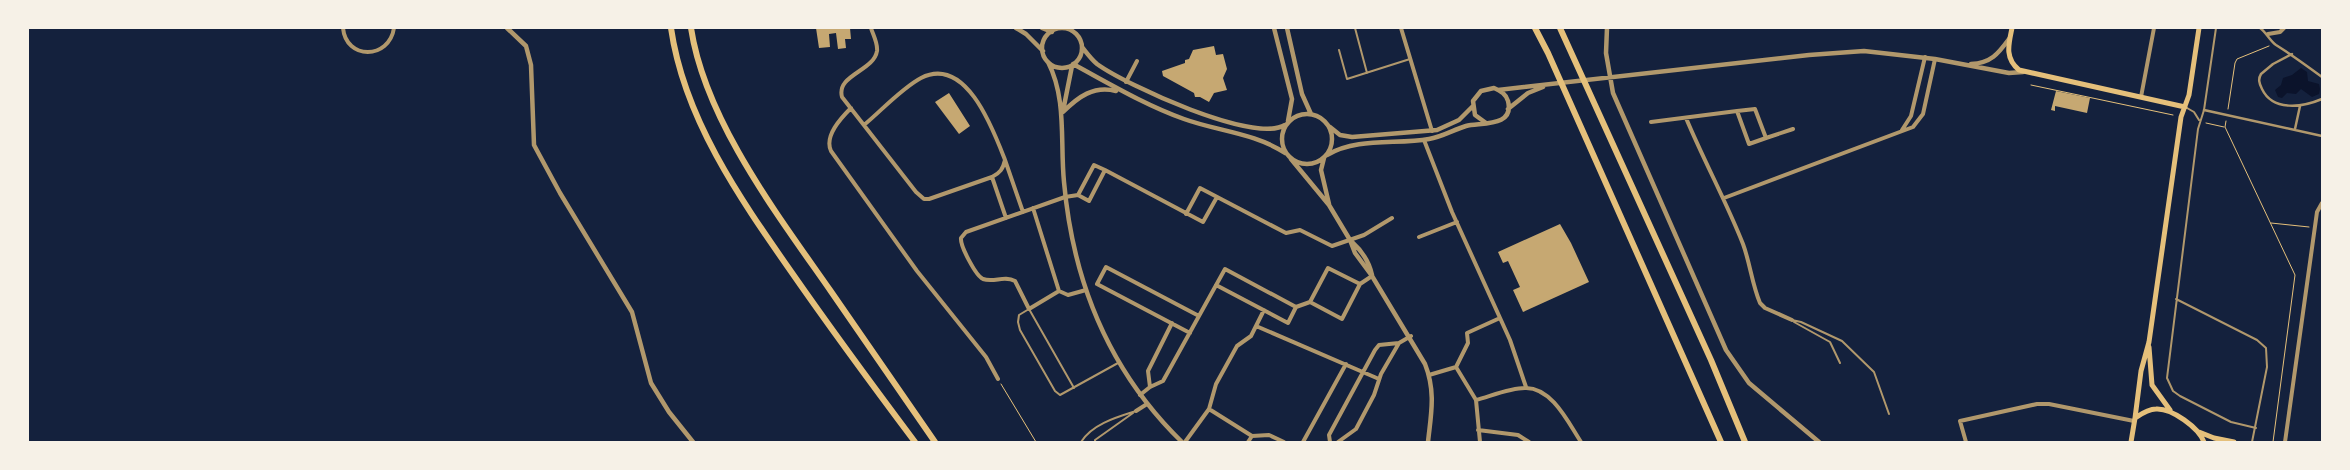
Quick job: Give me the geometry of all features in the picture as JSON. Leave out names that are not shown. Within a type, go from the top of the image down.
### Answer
[{"type":"highway","points":[[671,28],[682,75],[702,130],[762,230],[830,328],[915,442]]},
{"type":"highway","points":[[691,28],[702,72],[729,134],[775,210],[936,442]]},
{"type":"highway","points":[[1535,28],[1548,53],[1721,442]]},
{"type":"highway","points":[[1560,28],[1569,44],[1745,442]]},
{"type":"main road","points":[[2012,28],[2008,49],[2010,60],[2019,70],[2185,107]]},
{"type":"main road","points":[[2131,442],[2140,371],[2149,342],[2181,117],[2189,94],[2199,28]]},
{"type":"main road","points":[[2149,342],[2152,385],[2171,412]]},
{"type":"main road","points":[[2134,420],[2150,409],[2164,409],[2196,430],[2214,438],[2234,442]]},
{"type":"main road","points":[[2196,430],[2204,442]]},
{"type":"street","points":[[342,28],[351,45],[366,52],[374,52],[388,44],[395,28]]},
{"type":"street","points":[[507,28],[526,46],[531,66],[534,145],[560,193],[632,312],[652,383],[669,412],[693,442]]},
{"type":"street","points":[[871,28],[876,44],[876,54],[871,61],[843,84],[841,90],[842,97],[916,192],[924,199],[992,177],[1001,170],[1004,160]]},
{"type":"street","points":[[1016,28],[1026,34],[1042,51],[1054,73],[1062,115],[1065,197],[1074,249],[1086,288],[1118,363],[1147,404],[1184,442],[1209,409],[1216,384],[1238,346],[1251,336],[1264,310]]},
{"type":"street","points":[[1042,28],[1052,30],[1064,29],[1074,33]]},
{"type":"street","points":[[1070,28],[1095,63],[1126,82],[1186,108],[1230,122],[1273,130],[1299,115],[1311,114],[1320,118],[1336,132],[1346,137],[1432,132],[1452,124],[1473,106]]},
{"type":"street","points":[[1274,28],[1292,99],[1287,123],[1281,138],[1285,153]]},
{"type":"street","points":[[1287,28],[1302,94],[1311,114]]},
{"type":"street","points":[[1401,28],[1412,59],[1432,132]]},
{"type":"street","points":[[1607,28],[1606,44],[1610,80],[1620,111],[1714,324],[1733,362],[1749,383],[1819,442]]},
{"type":"street","points":[[2140,97],[2154,28]]},
{"type":"street","points":[[2260,28],[2268,34],[2274,44],[2292,54],[2322,77]]},
{"type":"street","points":[[2268,34],[2280,32],[2284,28]]},
{"type":"street","points":[[1042,51],[1044,40],[1052,30]]},
{"type":"street","points":[[1965,64],[1984,63],[1994,58],[2009,39]]},
{"type":"street","points":[[1062,115],[1073,65],[1080,57],[1082,47]]},
{"type":"street","points":[[1486,123],[1475,115],[1473,106],[1475,97],[1481,91],[1490,88],[1498,90],[1544,86],[1826,53],[1870,52],[1925,57],[2009,73],[2026,72]]},
{"type":"street","points":[[2292,54],[2263,70],[2258,80],[2265,94],[2271,100],[2285,105],[2301,106],[2322,99]]},
{"type":"street","points":[[1901,132],[1911,116],[1925,57]]},
{"type":"street","points":[[1724,198],[1913,127],[1920,119],[1935,59]]},
{"type":"street","points":[[1126,82],[1137,61]]},
{"type":"street","points":[[1048,62],[1059,68],[1073,65],[1123,92],[1183,119],[1211,128],[1260,139],[1285,153],[1329,205],[1350,240],[1370,264],[1372,276],[1410,336],[1429,375],[1433,410],[1428,442]]},
{"type":"street","points":[[864,124],[919,79],[933,75],[954,76],[961,82],[988,119],[1023,212]]},
{"type":"street","points":[[1291,160],[1304,165],[1318,162],[1347,146],[1424,140],[1442,136],[1466,126],[1500,121],[1508,109],[1528,93],[1544,86]]},
{"type":"street","points":[[1062,115],[1079,98],[1094,91],[1113,90],[1123,92]]},
{"type":"street","points":[[1498,90],[1505,96],[1508,109]]},
{"type":"street","points":[[2295,129],[2301,106]]},
{"type":"street","points":[[851,108],[831,135],[829,144],[831,151],[917,271],[986,357],[998,379]]},
{"type":"street","points":[[1651,122],[1755,109],[1766,138]]},
{"type":"street","points":[[2204,110],[2322,136]]},
{"type":"street","points":[[1737,112],[1749,144],[1793,129]]},
{"type":"street","points":[[1686,118],[1704,160],[1724,198],[1745,251],[1760,303],[1765,308],[1792,320]]},
{"type":"street","points":[[1327,124],[1332,139],[1322,175],[1329,205]]},
{"type":"street","points":[[1424,140],[1456,222],[1517,359],[1526,387]]},
{"type":"street","points":[[1078,195],[1094,165],[1203,222],[1217,196]]},
{"type":"street","points":[[1059,291],[1029,309],[1015,281],[1007,278],[986,279],[979,275],[960,242],[966,232],[1065,197],[1078,195],[1089,201],[1105,170]]},
{"type":"street","points":[[992,177],[1006,218]]},
{"type":"street","points":[[1186,214],[1200,188],[1286,233],[1300,230],[1332,246],[1364,235],[1392,218]]},
{"type":"street","points":[[2286,442],[2317,212],[2322,203]]},
{"type":"street","points":[[1033,208],[1059,291],[1068,295],[1097,284],[1106,267],[1199,316]]},
{"type":"street","points":[[1419,237],[1456,222]]},
{"type":"street","points":[[1216,285],[1288,323],[1296,307],[1310,302],[1328,268],[1360,284]]},
{"type":"street","points":[[1140,395],[1150,387],[1163,381],[1225,269],[1296,307]]},
{"type":"street","points":[[1310,302],[1342,319],[1360,284],[1372,276]]},
{"type":"street","points":[[1097,284],[1190,333]]},
{"type":"street","points":[[1429,375],[1456,367],[1468,343],[1467,333],[1500,318]]},
{"type":"street","points":[[1150,387],[1148,371],[1172,324]]},
{"type":"street","points":[[1256,326],[1379,378]]},
{"type":"street","points":[[1330,442],[1329,435],[1377,347],[1399,343],[1410,336]]},
{"type":"street","points":[[1338,442],[1356,429],[1374,395],[1379,378],[1399,343]]},
{"type":"street","points":[[1303,442],[1346,364]]},
{"type":"street","points":[[1456,367],[1476,400],[1480,442]]},
{"type":"street","points":[[1476,400],[1526,387],[1543,392],[1557,406],[1581,442]]},
{"type":"street","points":[[1136,411],[1147,404]]},
{"type":"street","points":[[1966,442],[1960,421],[2037,404],[2049,404],[2134,420]]},
{"type":"street","points":[[1209,409],[1252,436],[1269,435],[1284,442]]},
{"type":"street","points":[[1478,430],[1518,435],[1529,442]]},
{"type":"street","points":[[1248,442],[1252,436]]},
{"type":"lane","points":[[1355,28],[1367,73]]},
{"type":"lane","points":[[2216,28],[2204,110],[2199,122],[2167,370],[2168,384],[2180,396],[2212,414],[2231,422],[2256,428]]},
{"type":"lane","points":[[1339,50],[1347,79],[1412,59]]},
{"type":"lane","points":[[2185,107],[2194,112],[2199,122]]},
{"type":"lane","points":[[2176,299],[2257,340],[2266,348],[2268,368],[2252,442]]},
{"type":"lane","points":[[1074,388],[1029,309],[1019,315],[1020,330],[1055,391],[1060,395],[1074,388],[1118,363]]},
{"type":"lane","points":[[1792,320],[1801,322],[1842,342],[1874,372],[1889,414]]},
{"type":"lane","points":[[1792,320],[1830,342],[1840,363]]},
{"type":"lane","points":[[1081,442],[1086,434],[1115,417],[1136,411]]},
{"type":"lane","points":[[1095,442],[1094,440],[1136,411]]},
{"type":"path","points":[[2273,442],[2295,279],[2294,271],[2225,127],[2237,59],[2274,44]]},
{"type":"path","points":[[2032,85],[2181,117]]},
{"type":"path","points":[[2199,122],[2225,127]]},
{"type":"path","points":[[2270,222],[2315,228]]},
{"type":"path","points":[[998,379],[1036,442]]},
{"type":"water","points":[[2301,68],[2307,72],[2308,81],[2319,84],[2319,94],[2312,97],[2301,89],[2296,94],[2287,93],[2282,98],[2278,97],[2275,90],[2281,85],[2283,78],[2292,75]]},
{"type":"building","points":[[816,28],[850,28],[851,39],[845,39],[846,48],[838,49],[836,33],[829,34],[830,47],[819,48]]},
{"type":"building","points":[[1214,46],[1216,55],[1223,54],[1227,69],[1223,78],[1227,90],[1214,93],[1209,102],[1200,97],[1195,97],[1194,93],[1163,76],[1162,71],[1185,63],[1185,60],[1189,59],[1193,50]]},
{"type":"building","points":[[2056,91],[2090,98],[2087,113],[2055,106],[2055,111],[2051,110]]},
{"type":"building","points":[[949,93],[970,126],[959,134],[935,102]]},
{"type":"building","points":[[1560,224],[1589,282],[1523,312],[1513,290],[1520,287],[1508,261],[1503,263],[1498,252]]}]
